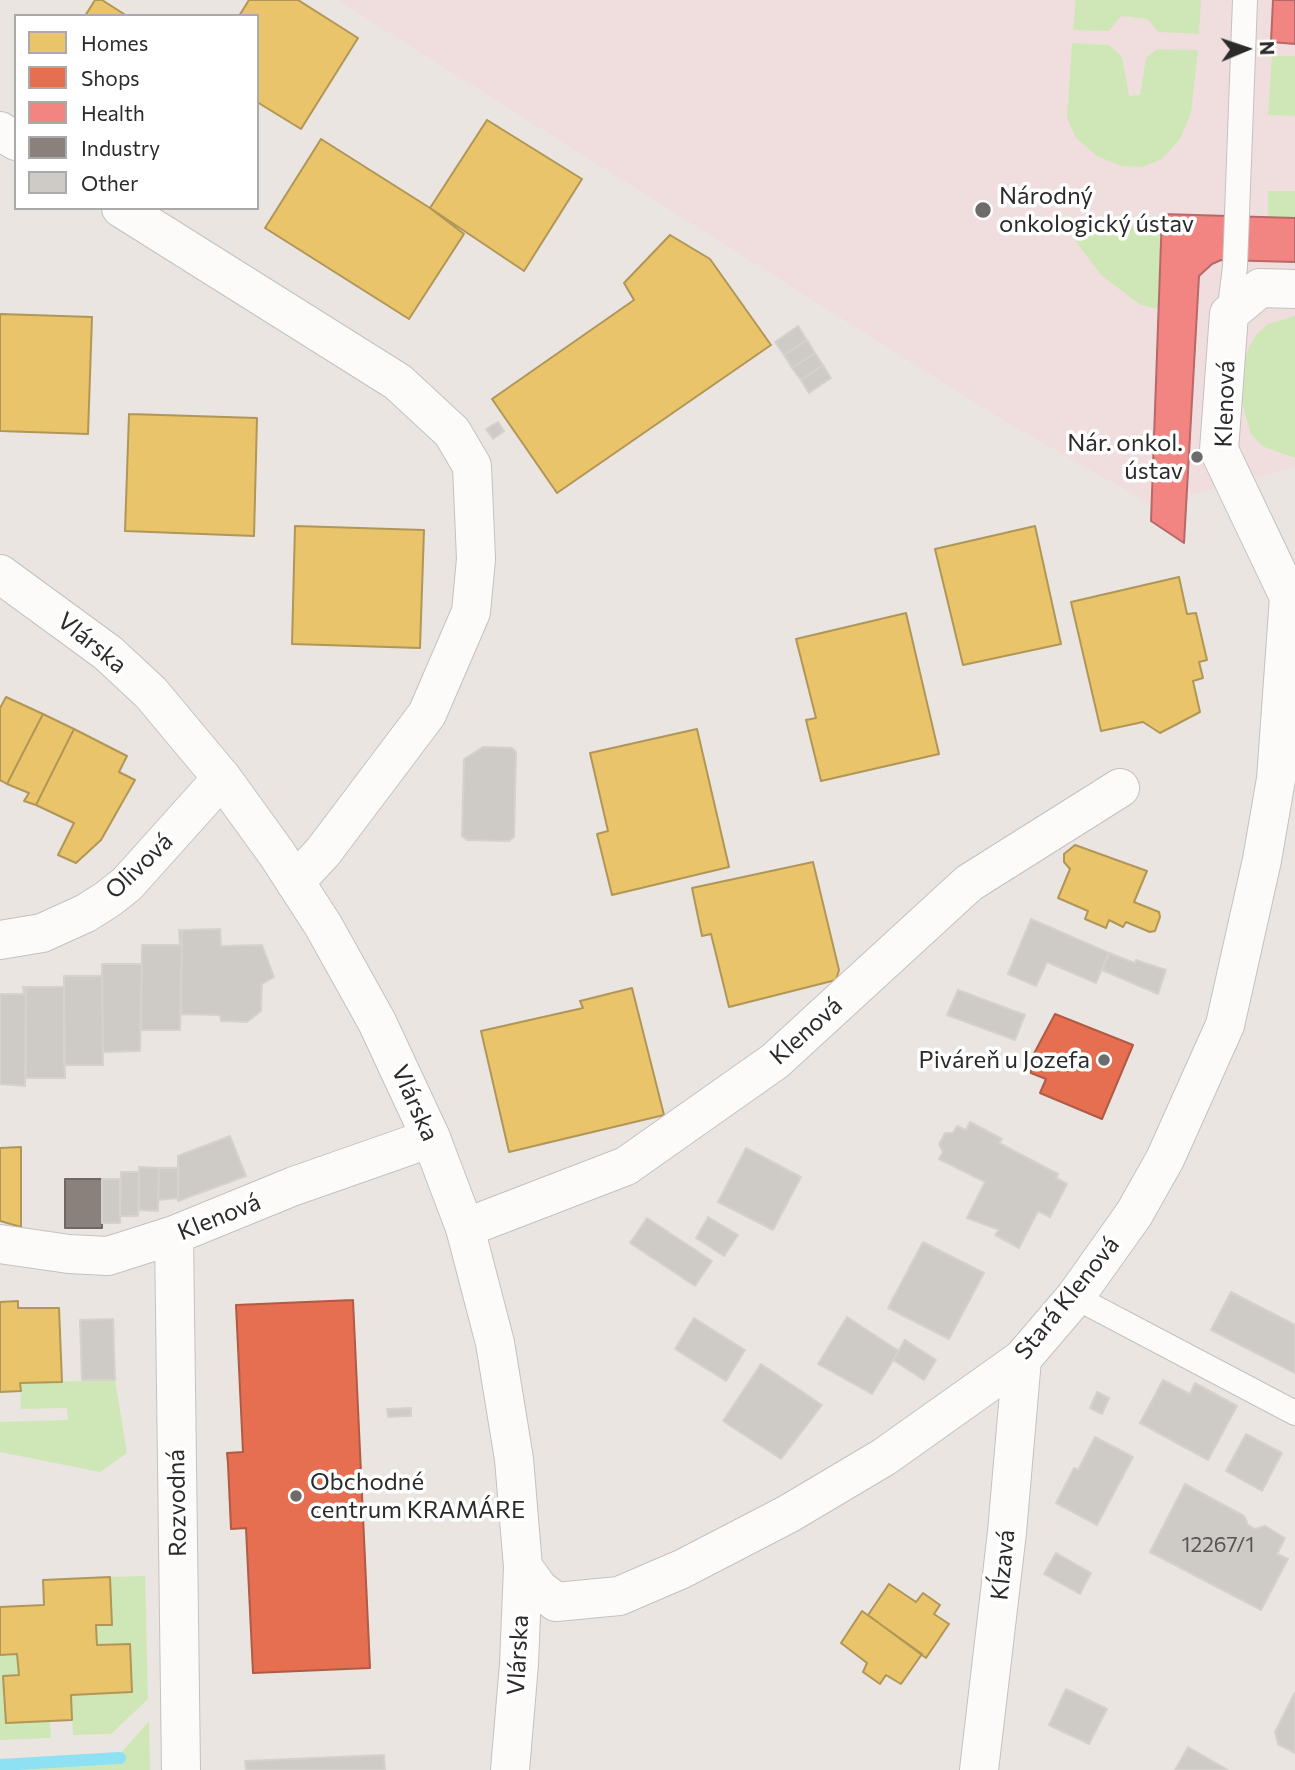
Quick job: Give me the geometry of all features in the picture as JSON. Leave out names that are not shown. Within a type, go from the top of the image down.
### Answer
[{"type":"street","points":[[124,210],[398,382],[452,432],[472,466],[476,559],[471,612],[466,625],[427,713],[323,852],[295,882]]},
{"type":"street","points":[[1229,314],[1260,288],[1295,289]]},
{"type":"street","name":"Klenová","points":[[1229,314],[1219,450],[1292,590],[1276,779]]},
{"type":"street","name":"Vlárska","points":[[0,574],[108,653],[151,693],[222,778],[323,925],[377,1022],[432,1138],[465,1228],[495,1343],[513,1459],[523,1567],[519,1664],[510,1770]]},
{"type":"street","name":"Stará Klenová","points":[[523,1567],[540,1589],[556,1602],[619,1596],[682,1569],[788,1514],[884,1457],[1022,1359],[1074,1297],[1135,1214],[1190,1109],[1214,1055],[1233,999],[1276,779],[1295,739]]},
{"type":"street","name":"Olivová","points":[[0,940],[42,933],[108,899],[127,884],[222,778]]},
{"type":"street","name":"Klenová","points":[[465,1228],[626,1166],[775,1061],[969,883],[1120,788]]},
{"type":"street","name":"Klenová","points":[[0,1244],[69,1254],[108,1256],[174,1235],[294,1186],[432,1138]]},
{"type":"street","name":"Rozvodná","points":[[174,1235],[181,1770]]},
{"type":"street","name":"Kĺzavá","points":[[979,1770],[1007,1532],[1022,1359]]},
{"type":"lane","points":[[1229,314],[1235,267],[1245,0]]},
{"type":"lane","points":[[1074,1297],[1295,1413]]},
{"type":"shaded area","name":"Národný onkologický ústav","points":[[337,0],[1295,0],[1295,467],[1152,505],[1004,421]]},
{"type":"green space","points":[[1076,0],[1201,0],[1199,34],[1158,32],[1148,19],[1121,16],[1109,31],[1073,30]]},
{"type":"green space","points":[[1072,43],[1109,45],[1122,57],[1129,96],[1140,95],[1146,58],[1157,49],[1198,50],[1191,113],[1180,139],[1162,159],[1142,167],[1121,166],[1097,156],[1076,138],[1067,118]]},
{"type":"green space","points":[[1272,56],[1295,56],[1295,116],[1268,115]]},
{"type":"green space","points":[[1268,191],[1295,191],[1295,218],[1268,218]]},
{"type":"green space","points":[[1064,215],[1095,226],[1161,227],[1158,309],[1141,305],[1102,276],[1079,246]]},
{"type":"green space","points":[[1295,316],[1295,457],[1292,457],[1262,446],[1251,434],[1242,403],[1244,365],[1248,349],[1256,335],[1268,324]]},
{"type":"green space","points":[[115,1380],[127,1453],[100,1472],[0,1452],[0,1422],[68,1420],[67,1408],[21,1409],[20,1383]]},
{"type":"green space","points":[[145,1576],[148,1699],[111,1734],[73,1735],[71,1695],[132,1692],[130,1644],[97,1645],[96,1625],[112,1624],[110,1577]]},
{"type":"green space","points":[[17,1654],[19,1675],[3,1676],[6,1723],[50,1721],[51,1738],[0,1740],[0,1655]]},
{"type":"green space","points":[[149,1721],[150,1770],[0,1770],[0,1762],[120,1754]]},
{"type":"building: Homes","points":[[95,0],[102,0],[124,14],[86,14]]},
{"type":"building: Homes","points":[[249,0],[298,0],[358,38],[301,129],[259,103],[259,14],[240,14]]},
{"type":"building: Homes","points":[[487,120],[582,179],[524,271],[430,208]]},
{"type":"building: Homes","points":[[321,139],[430,208],[464,234],[409,319],[265,228]]},
{"type":"building: Homes","points":[[670,235],[710,259],[771,345],[557,493],[492,399],[634,300],[624,283]]},
{"type":"building: Homes","points":[[0,314],[92,317],[88,434],[0,431]]},
{"type":"building: Homes","points":[[129,414],[257,418],[254,536],[125,531]]},
{"type":"building: Homes","points":[[295,526],[424,530],[420,648],[292,644]]},
{"type":"building: Homes","points":[[1035,526],[1061,644],[963,665],[935,549]]},
{"type":"building: Homes","points":[[1179,577],[1187,614],[1196,613],[1207,660],[1199,662],[1203,678],[1193,681],[1200,712],[1160,733],[1143,722],[1101,731],[1071,602]]},
{"type":"building: Homes","points":[[906,613],[939,754],[821,781],[806,720],[816,718],[796,639]]},
{"type":"building: Homes","points":[[6,697],[43,714],[7,784],[0,780],[0,708]]},
{"type":"building: Homes","points":[[43,714],[74,729],[36,805],[24,801],[29,793],[7,784]]},
{"type":"building: Homes","points":[[74,729],[127,756],[119,772],[135,780],[101,840],[76,863],[58,855],[74,823],[36,805]]},
{"type":"building: Homes","points":[[697,729],[729,867],[612,895],[597,834],[608,831],[590,753]]},
{"type":"building: Homes","points":[[1075,845],[1147,871],[1134,902],[1159,912],[1155,931],[1150,932],[1126,922],[1123,927],[1109,920],[1106,928],[1085,919],[1088,911],[1058,898],[1070,869],[1064,862],[1064,854]]},
{"type":"building: Homes","points":[[813,862],[839,970],[836,980],[729,1007],[711,934],[702,936],[692,888]]},
{"type":"building: Homes","points":[[632,988],[664,1115],[509,1152],[481,1031],[583,1008],[580,1001]]},
{"type":"building: Homes","points":[[21,1147],[21,1227],[0,1221],[0,1148]]},
{"type":"building: Homes","points":[[18,1301],[18,1308],[59,1308],[62,1382],[20,1383],[21,1391],[0,1392],[0,1302]]},
{"type":"building: Homes","points":[[110,1577],[112,1625],[96,1625],[97,1645],[130,1644],[132,1692],[71,1695],[72,1720],[6,1723],[3,1676],[19,1675],[17,1654],[0,1655],[0,1607],[44,1605],[43,1580]]},
{"type":"building: Homes","points":[[889,1584],[916,1602],[923,1593],[940,1605],[934,1614],[949,1624],[926,1658],[868,1615]]},
{"type":"building: Homes","points":[[862,1611],[922,1654],[901,1684],[886,1675],[880,1684],[863,1672],[867,1663],[841,1643]]},
{"type":"building: Shops","points":[[1055,1014],[1133,1045],[1102,1119],[1040,1093],[1046,1079],[1031,1073],[1029,1063]]},
{"type":"building: Shops","name":"Obchodné centrum KRAMÁRE","points":[[353,1300],[370,1668],[253,1673],[246,1528],[231,1529],[227,1453],[243,1452],[236,1305]]},
{"type":"building: Health","points":[[1273,0],[1295,0],[1295,44],[1271,42]]},
{"type":"building: Health","points":[[1162,214],[1295,218],[1295,262],[1221,260],[1199,276],[1184,543],[1151,521]]},
{"type":"building: Industry","points":[[65,1179],[102,1179],[102,1228],[65,1228]]},
{"type":"building: Other","points":[[798,326],[807,340],[784,355],[775,342]]},
{"type":"building: Other","points":[[807,340],[815,353],[792,368],[784,355]]},
{"type":"building: Other","points":[[815,353],[823,365],[801,380],[792,368]]},
{"type":"building: Other","points":[[823,365],[831,378],[809,393],[801,380]]},
{"type":"building: Other","points":[[498,422],[504,431],[493,439],[486,429]]},
{"type":"building: Other","points":[[483,747],[512,748],[516,752],[514,837],[509,841],[467,840],[462,836],[464,759]]},
{"type":"building: Other","points":[[1031,919],[1109,953],[1096,983],[1047,962],[1036,986],[1008,974]]},
{"type":"building: Other","points":[[220,929],[221,946],[262,945],[274,977],[262,984],[261,1011],[247,1022],[221,1021],[220,1015],[181,1014],[182,930]]},
{"type":"building: Other","points":[[179,930],[182,930],[180,1030],[141,1030],[142,945],[180,945]]},
{"type":"building: Other","points":[[1109,953],[1135,963],[1136,960],[1166,970],[1158,994],[1102,970]]},
{"type":"building: Other","points":[[102,964],[142,964],[140,1051],[103,1052]]},
{"type":"building: Other","points":[[64,976],[102,976],[103,1065],[64,1065]]},
{"type":"building: Other","points":[[23,987],[26,987],[25,1086],[0,1084],[0,994],[24,994]]},
{"type":"building: Other","points":[[26,987],[64,987],[65,1078],[26,1078]]},
{"type":"building: Other","points":[[958,990],[1025,1015],[1015,1040],[947,1015]]},
{"type":"building: Other","points":[[970,1122],[1002,1139],[999,1143],[1058,1174],[1056,1178],[1067,1184],[1050,1217],[1038,1211],[1019,1248],[995,1235],[999,1230],[967,1218],[985,1182],[939,1159],[943,1152],[939,1144],[945,1133],[953,1133],[957,1126],[966,1130]]},
{"type":"building: Other","points":[[230,1136],[246,1176],[178,1201],[178,1156]]},
{"type":"building: Other","points":[[746,1148],[801,1177],[773,1230],[718,1202]]},
{"type":"building: Other","points":[[139,1167],[159,1168],[158,1211],[139,1210]]},
{"type":"building: Other","points":[[159,1168],[179,1168],[178,1198],[158,1200]]},
{"type":"building: Other","points":[[121,1172],[139,1172],[138,1216],[120,1216]]},
{"type":"building: Other","points":[[102,1179],[120,1179],[120,1223],[102,1223]]},
{"type":"building: Other","points":[[708,1217],[738,1235],[724,1256],[696,1238]]},
{"type":"building: Other","points":[[647,1218],[712,1261],[695,1286],[630,1243]]},
{"type":"building: Other","points":[[923,1242],[984,1273],[949,1339],[888,1308]]},
{"type":"building: Other","points":[[1231,1292],[1295,1325],[1295,1373],[1211,1330]]},
{"type":"building: Other","points":[[847,1317],[899,1351],[872,1394],[818,1364]]},
{"type":"building: Other","points":[[694,1318],[745,1350],[726,1381],[675,1349]]},
{"type":"building: Other","points":[[113,1319],[115,1380],[82,1380],[80,1320]]},
{"type":"building: Other","points":[[905,1340],[936,1360],[924,1380],[893,1360]]},
{"type":"building: Other","points":[[761,1364],[822,1405],[781,1459],[723,1421]]},
{"type":"building: Other","points":[[1163,1380],[1190,1394],[1195,1383],[1237,1406],[1208,1460],[1140,1423]]},
{"type":"building: Other","points":[[1097,1392],[1109,1398],[1102,1414],[1090,1408]]},
{"type":"building: Other","points":[[411,1408],[411,1416],[388,1417],[387,1409]]},
{"type":"building: Other","points":[[1246,1434],[1282,1453],[1262,1491],[1226,1471]]},
{"type":"building: Other","points":[[1095,1437],[1133,1457],[1097,1525],[1056,1503],[1074,1468],[1078,1470]]},
{"type":"building: Other","points":[[1185,1484],[1244,1516],[1248,1525],[1255,1529],[1265,1526],[1285,1538],[1277,1554],[1288,1559],[1261,1610],[1150,1552]]},
{"type":"building: Other","points":[[1056,1553],[1091,1573],[1080,1594],[1044,1574]]},
{"type":"building: Other","points":[[1066,1689],[1107,1709],[1089,1744],[1049,1725]]},
{"type":"building: Other","points":[[1295,1692],[1295,1753],[1278,1744],[1275,1732]]},
{"type":"building: Other","points":[[1188,1747],[1228,1770],[1175,1770]]},
{"type":"building: Other","points":[[384,1755],[385,1770],[246,1770],[245,1761]]},
{"type":"waterway","points":[[0,1765],[120,1758]]},
{"type":"place","name":"Národný onkologický ústav","points":[[983,210]]},
{"type":"place","name":"Nár. onkol. ústav","points":[[1197,457]]},
{"type":"place","name":"Piváreň u Jozefa","points":[[1104,1060]]},
{"type":"place","name":"Obchodné centrum KRAMÁRE","points":[[296,1496]]}]
